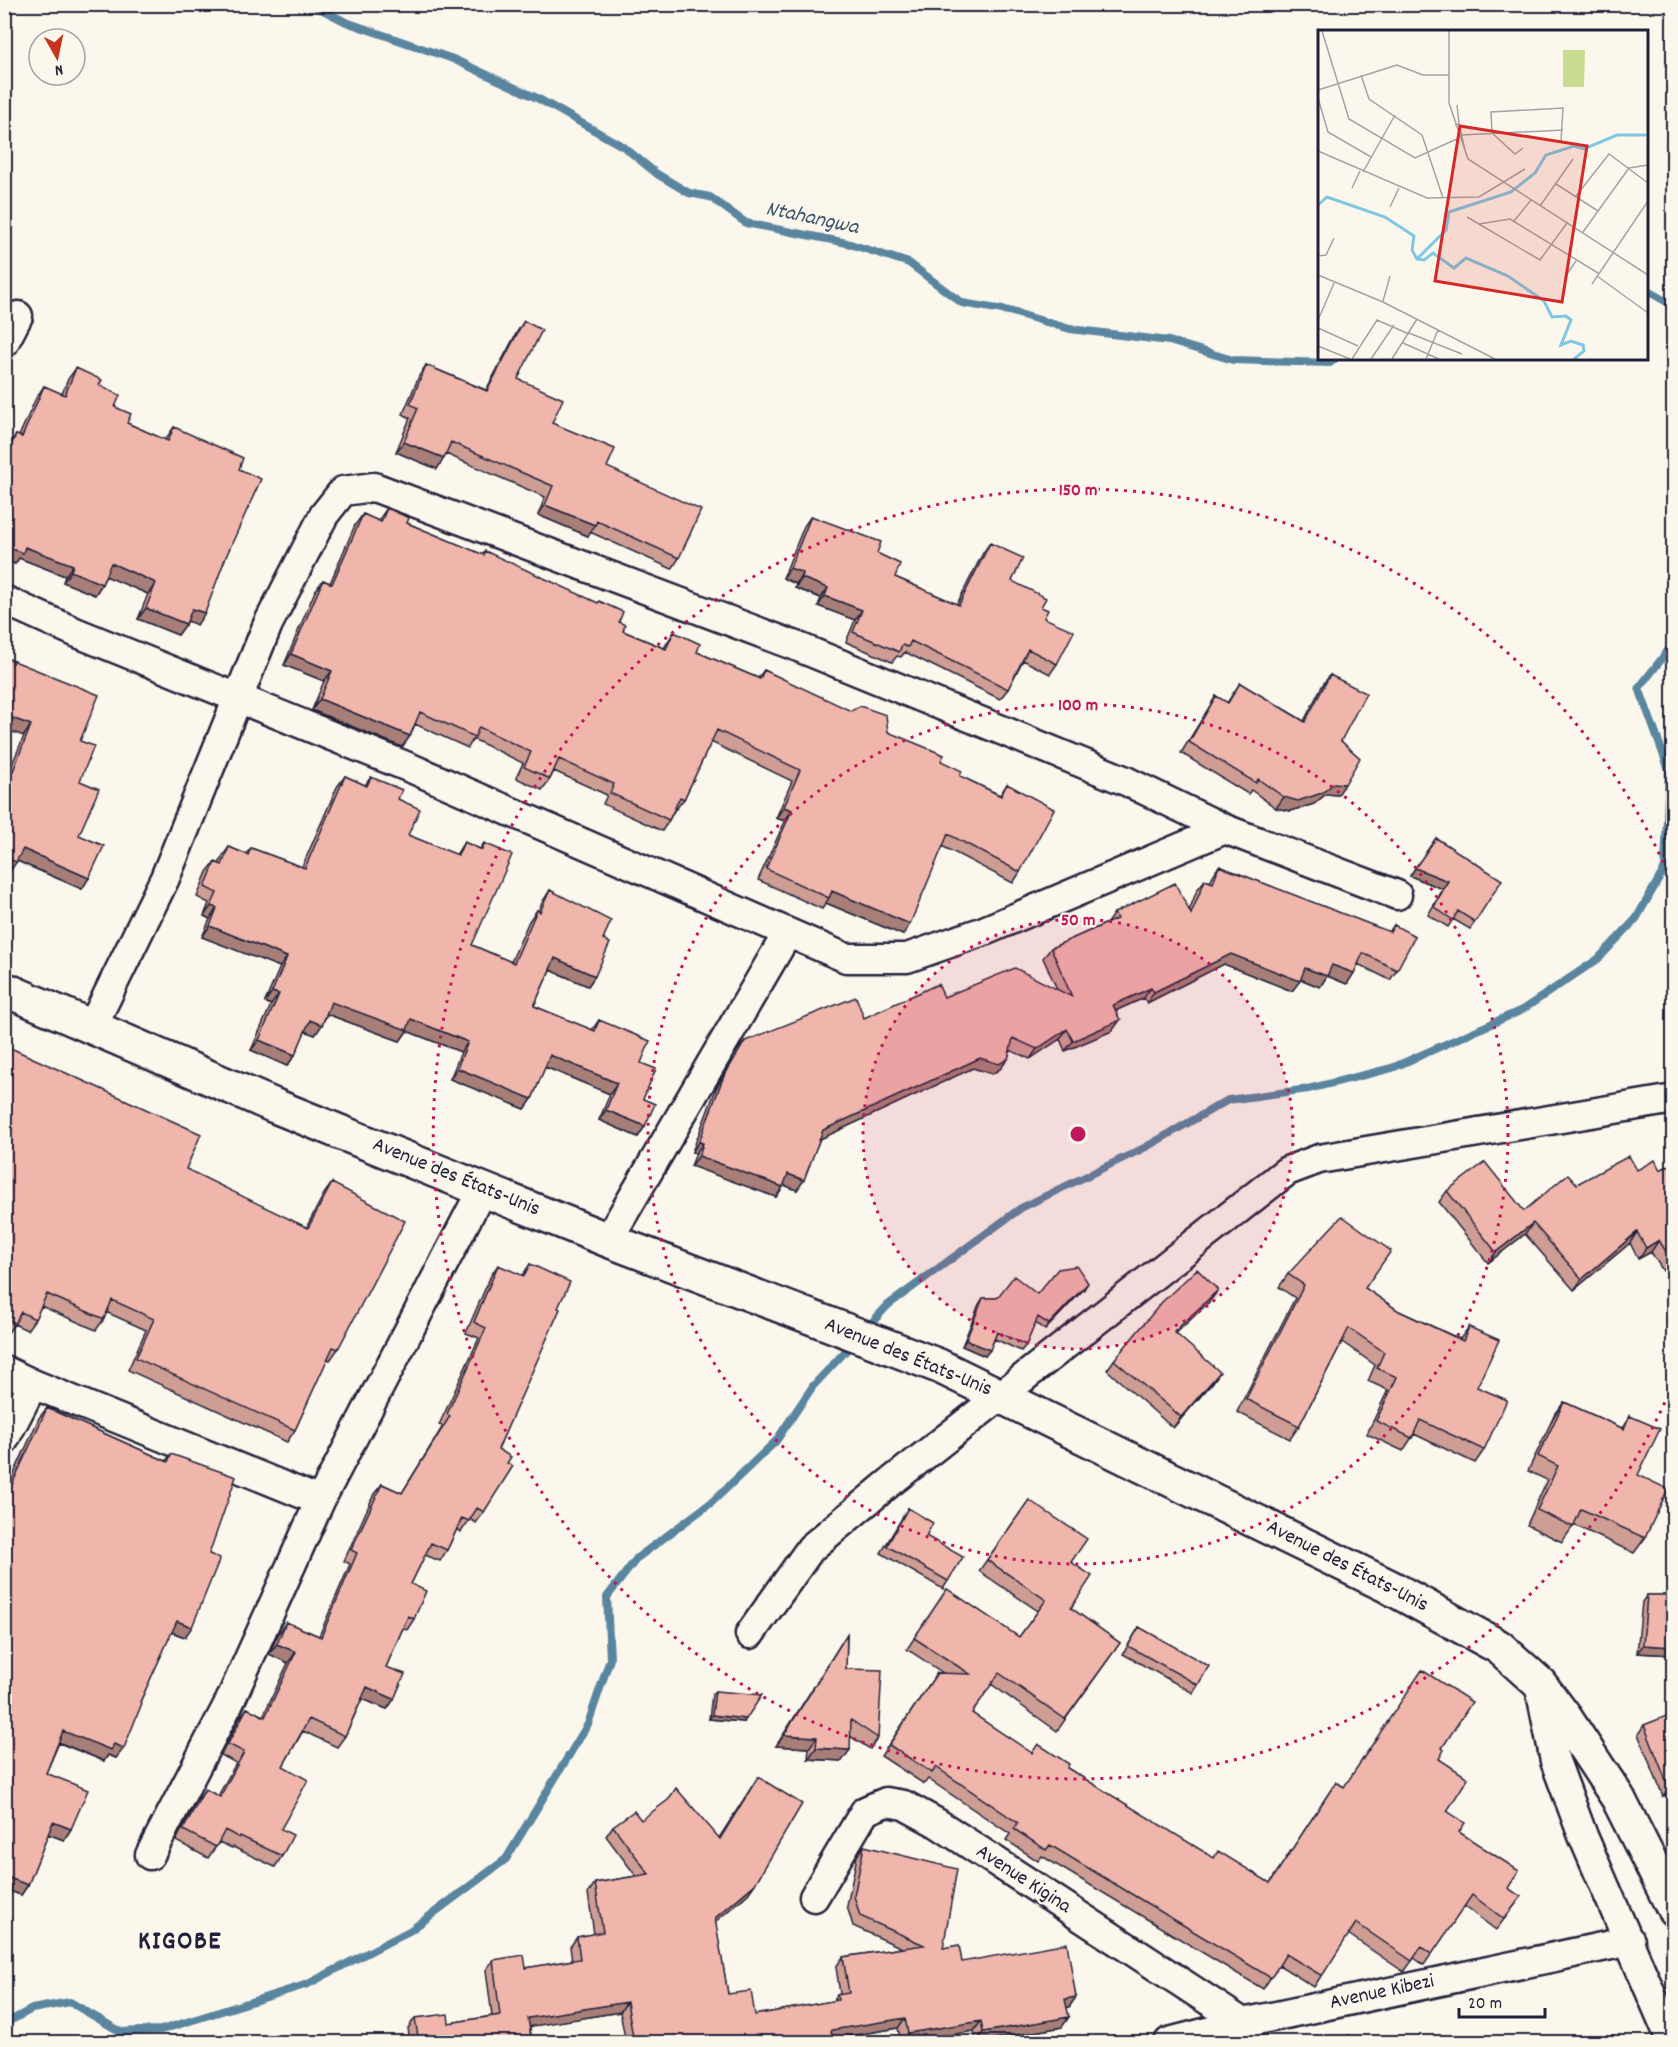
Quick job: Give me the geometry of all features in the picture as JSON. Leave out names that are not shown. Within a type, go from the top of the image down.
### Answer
[{"type":"street","points":[[4,343],[18,316]]},
{"type":"street","points":[[92,1027],[165,879],[240,699],[268,624],[324,516],[343,491],[375,487],[796,646],[1126,781],[1225,829],[1397,895]]},
{"type":"street","points":[[4,600],[424,774],[846,958],[907,958],[984,931],[1225,829]]},
{"type":"street","points":[[608,1240],[787,934]]},
{"type":"street","name":"Avenue des États-Unis","points":[[4,989],[275,1106],[785,1310],[939,1366],[1388,1586],[1499,1647],[1539,1683],[1618,1798],[1670,1895]]},
{"type":"street","points":[[750,1634],[811,1548],[888,1484],[1287,1171],[1319,1159],[1674,1099]]},
{"type":"street","points":[[150,1855],[230,1701],[320,1501],[483,1188]]},
{"type":"street","points":[[4,1370],[33,1384],[320,1501]]},
{"type":"street","points":[[4,1440],[33,1384]]},
{"type":"street","points":[[1539,1683],[1556,1761],[1583,1836],[1672,2043]]},
{"type":"street","name":"Avenue Kigina","points":[[813,1897],[865,1811],[886,1802],[904,1805],[937,1823],[1246,2033]]},
{"type":"street","name":"Avenue Kibezi","points":[[1169,2043],[1246,2033],[1630,1941]]},
{"type":"building","points":[[524,321],[542,330],[518,379],[563,399],[552,423],[615,449],[607,467],[701,510],[679,558],[597,521],[595,525],[545,505],[553,486],[451,442],[444,458],[404,442],[418,408],[410,404],[426,365],[487,391]]},
{"type":"building","points":[[76,368],[102,380],[99,385],[120,395],[115,407],[131,414],[127,423],[168,441],[174,427],[243,458],[239,469],[261,479],[225,559],[205,613],[192,609],[186,624],[146,608],[156,583],[111,563],[102,584],[71,571],[73,565],[25,547],[23,553],[4,546],[4,443],[11,445],[16,435],[22,437],[44,386],[65,395]]},
{"type":"building","points":[[387,508],[409,518],[407,523],[484,555],[485,551],[598,603],[599,601],[623,612],[619,622],[625,625],[623,631],[666,649],[674,632],[700,644],[697,652],[760,679],[764,670],[851,711],[860,706],[886,715],[888,732],[944,755],[941,761],[962,771],[960,776],[1001,796],[1007,784],[1054,809],[1020,872],[948,834],[910,924],[832,891],[829,898],[766,869],[792,810],[784,807],[800,770],[717,730],[684,799],[680,797],[669,820],[610,793],[614,784],[559,759],[550,779],[524,767],[531,752],[479,727],[475,737],[420,712],[410,736],[320,699],[332,671],[291,654],[323,580],[332,584],[363,514],[381,522]]},
{"type":"building","points":[[811,516],[881,542],[877,553],[900,564],[895,577],[959,605],[990,543],[1023,558],[1012,581],[1046,598],[1041,607],[1048,610],[1044,618],[1074,631],[1057,664],[1028,649],[1008,689],[911,641],[908,647],[902,645],[899,652],[853,632],[862,610],[825,596],[828,588],[802,578],[803,573],[790,568]]},
{"type":"building","points":[[4,657],[99,695],[80,741],[94,746],[80,781],[99,789],[79,835],[104,846],[89,878],[23,849],[16,862],[4,857],[4,767],[13,771],[31,725],[4,715]]},
{"type":"building","points":[[1330,675],[1366,693],[1341,741],[1360,758],[1345,784],[1334,783],[1322,793],[1298,801],[1284,797],[1258,779],[1256,783],[1189,742],[1216,696],[1228,703],[1240,683],[1305,722]]},
{"type":"building","points":[[345,776],[367,786],[371,777],[402,790],[398,799],[420,809],[408,835],[458,855],[464,842],[482,850],[484,843],[512,855],[472,945],[514,963],[537,910],[540,912],[550,890],[611,921],[603,939],[610,943],[595,976],[555,958],[534,1006],[595,1031],[599,1020],[650,1041],[641,1063],[656,1069],[643,1099],[655,1104],[645,1126],[606,1110],[617,1083],[550,1055],[532,1099],[457,1068],[468,1042],[411,1019],[407,1030],[331,1002],[322,1025],[310,1020],[295,1055],[259,1040],[279,994],[272,992],[287,957],[210,926],[217,908],[211,906],[217,893],[205,887],[215,862],[222,865],[229,847],[248,855],[251,848],[305,868]]},
{"type":"building","points":[[1436,838],[1502,880],[1475,922],[1458,911],[1453,920],[1434,907],[1448,881],[1415,868]]},
{"type":"building","points":[[1219,866],[1390,932],[1394,925],[1415,936],[1397,970],[1363,953],[1354,973],[1332,965],[1327,976],[1305,968],[1300,981],[1231,954],[1154,992],[1151,988],[1113,1005],[1120,1020],[1073,1041],[1067,1029],[1037,1049],[1013,1038],[1008,1059],[999,1064],[980,1058],[823,1130],[804,1180],[788,1174],[783,1187],[699,1156],[703,1143],[699,1142],[723,1078],[745,1041],[856,997],[864,1018],[938,984],[944,997],[1015,968],[1072,997],[1051,948],[1117,919],[1114,913],[1175,883],[1191,914],[1205,880],[1213,883]]},
{"type":"building","points":[[4,1045],[201,1134],[186,1169],[308,1228],[332,1183],[405,1221],[338,1349],[333,1347],[295,1430],[136,1358],[154,1319],[112,1300],[104,1319],[47,1294],[35,1319],[21,1312],[15,1323],[4,1317]]},
{"type":"building","points":[[1629,1156],[1637,1170],[1655,1160],[1660,1170],[1674,1163],[1674,1258],[1671,1260],[1659,1240],[1646,1248],[1637,1232],[1582,1279],[1533,1223],[1496,1252],[1447,1191],[1485,1162],[1524,1211],[1568,1174],[1577,1184]]},
{"type":"building","points":[[1342,1216],[1391,1251],[1365,1288],[1399,1311],[1463,1341],[1469,1327],[1499,1340],[1477,1387],[1507,1400],[1484,1450],[1420,1420],[1412,1438],[1376,1421],[1397,1377],[1377,1368],[1384,1352],[1349,1328],[1299,1426],[1246,1399],[1304,1285],[1288,1274]]},
{"type":"building","points":[[530,1264],[570,1282],[498,1449],[511,1457],[507,1463],[513,1466],[484,1512],[477,1508],[469,1521],[462,1518],[447,1550],[431,1543],[411,1584],[426,1591],[414,1619],[408,1616],[386,1667],[405,1674],[394,1699],[367,1687],[345,1736],[309,1719],[283,1766],[308,1780],[281,1829],[293,1835],[282,1856],[225,1830],[216,1847],[183,1830],[205,1789],[220,1797],[244,1752],[228,1744],[247,1708],[265,1717],[296,1652],[277,1644],[286,1622],[321,1637],[357,1553],[351,1550],[382,1484],[402,1493],[450,1416],[447,1414],[486,1328],[474,1322],[498,1265],[524,1276]]},
{"type":"building","points":[[1077,1266],[1088,1283],[1049,1324],[1038,1317],[1026,1345],[997,1332],[990,1350],[966,1340],[983,1298],[997,1298],[1014,1276],[1037,1294],[1058,1269]]},
{"type":"building","points":[[1197,1269],[1218,1290],[1174,1332],[1220,1372],[1181,1417],[1114,1360],[1162,1302]]},
{"type":"building","points":[[1564,1402],[1624,1429],[1630,1416],[1660,1429],[1638,1475],[1668,1489],[1645,1538],[1581,1509],[1573,1527],[1537,1510],[1558,1466],[1538,1456]]},
{"type":"building","points":[[47,1408],[168,1462],[171,1454],[236,1477],[209,1554],[220,1558],[192,1627],[177,1621],[140,1702],[142,1703],[124,1748],[114,1744],[111,1750],[63,1731],[46,1773],[88,1790],[71,1829],[53,1822],[28,1885],[4,1876],[4,1502]]},
{"type":"building","points":[[1029,1500],[1087,1539],[1071,1562],[1092,1576],[1071,1608],[1120,1643],[1065,1719],[999,1673],[972,1713],[1032,1753],[1038,1744],[1069,1764],[1067,1768],[1214,1858],[1218,1851],[1270,1883],[1336,1782],[1344,1787],[1422,1670],[1472,1702],[1442,1748],[1444,1750],[1439,1759],[1468,1778],[1447,1811],[1465,1823],[1459,1832],[1519,1871],[1508,1888],[1521,1897],[1504,1919],[1472,1895],[1432,1954],[1421,1947],[1412,1961],[1356,1923],[1322,1976],[1286,1954],[1271,1978],[1050,1845],[1046,1850],[1014,1829],[1018,1823],[936,1767],[932,1773],[889,1745],[937,1673],[970,1674],[914,1638],[947,1589],[1019,1637],[1046,1600],[987,1560]]},
{"type":"building","points":[[908,1508],[933,1523],[926,1536],[963,1557],[948,1581],[887,1546]]},
{"type":"building","points":[[1647,1595],[1674,1595],[1674,1647],[1643,1645]]},
{"type":"building","points":[[1139,1627],[1209,1666],[1198,1685],[1128,1646]]},
{"type":"building","points":[[847,1634],[846,1669],[882,1670],[878,1738],[851,1720],[850,1750],[816,1748],[817,1737],[784,1735]]},
{"type":"building","points":[[715,1691],[762,1695],[746,1719],[712,1715]]},
{"type":"building","points":[[1674,1713],[1674,1786],[1669,1788],[1644,1725]]},
{"type":"building","points":[[758,1777],[802,1804],[755,1884],[715,1918],[728,1994],[751,1991],[755,2015],[838,2000],[837,1995],[849,1993],[843,1957],[924,1945],[860,1916],[854,1896],[864,1846],[957,1869],[943,1948],[959,1945],[962,1962],[1067,1943],[1076,1997],[1065,1999],[1069,2017],[983,2032],[981,2021],[908,2033],[905,2018],[831,2030],[833,2043],[634,2043],[627,2002],[528,2018],[532,2043],[419,2043],[415,2018],[448,2014],[449,2023],[500,2015],[493,1960],[524,1955],[526,1968],[580,1959],[577,1937],[603,1932],[595,1883],[649,1874],[613,1826],[634,1811],[641,1820],[668,1800],[676,1788],[720,1839]]},
{"type":"building","points":[[1350,2035],[1351,2041],[1369,2037],[1370,2043],[1313,2043]]},
{"type":"waterway","name":"Ntahangwa","points":[[311,4],[346,22],[453,59],[537,98],[624,147],[657,174],[689,193],[710,197],[746,223],[847,243],[909,263],[962,303],[1009,311],[1070,329],[1169,341],[1233,360],[1330,363],[1334,360]]},
{"type":"waterway","name":"Ntahangwa","points":[[1648,291],[1674,306]]},
{"type":"waterway","points":[[866,1329],[888,1305],[1021,1208],[1146,1147],[1228,1100],[1308,1089],[1392,1068],[1522,1010],[1598,959],[1636,919],[1665,868],[1669,770],[1639,688],[1674,643]]},
{"type":"waterway","points":[[4,2024],[32,2009],[70,2002],[121,2032],[161,2030],[308,1984],[411,1930],[506,1859],[588,1724],[610,1659],[607,1597],[637,1558],[712,1502],[776,1441],[813,1386],[855,1341]]},
{"type":"district","name":"KIGOBE","points":[[180,1942]]}]
